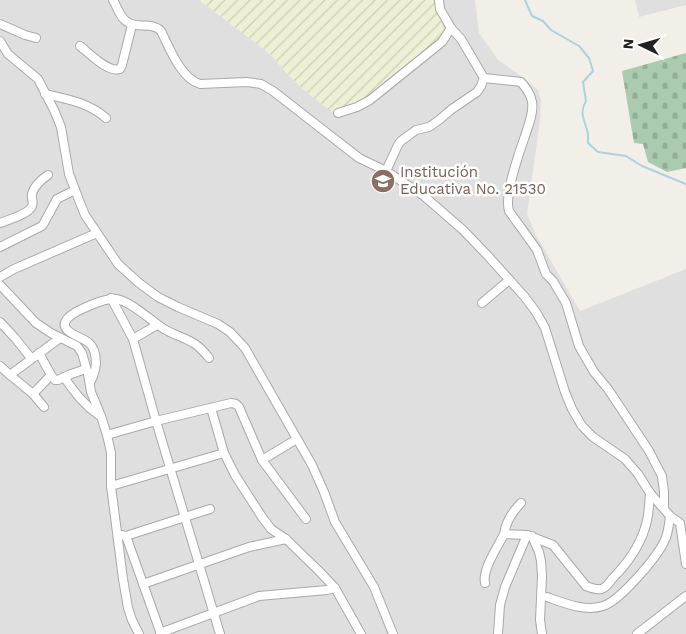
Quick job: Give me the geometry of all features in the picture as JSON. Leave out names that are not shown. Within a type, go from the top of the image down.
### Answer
[{"type":"street","points":[[113,0],[125,21],[132,25],[154,26],[158,28],[185,75],[196,83],[247,82],[261,84],[273,91],[359,158],[386,171],[424,196],[463,230],[524,296],[536,312],[545,328],[565,392],[582,426],[625,459],[638,474],[650,493],[671,517],[680,523],[686,564]]},
{"type":"street","points":[[439,0],[440,9],[451,28],[461,39],[484,78]]},
{"type":"street","points":[[0,24],[36,38]]},
{"type":"street","points":[[80,46],[98,61],[114,70],[120,69],[132,25]]},
{"type":"street","points":[[338,113],[357,107],[370,100],[442,42],[451,28]]},
{"type":"street","points":[[0,41],[8,54],[38,79],[54,110],[60,127],[69,174],[85,215],[118,264],[152,292],[178,307],[218,324],[230,332],[245,348],[312,465],[335,522],[374,587],[393,634]]},
{"type":"street","points":[[386,171],[401,141],[416,130],[429,127],[477,92],[484,78]]},
{"type":"street","points":[[484,78],[521,82],[529,92],[532,103],[530,120],[510,186],[507,205],[509,211],[537,250],[546,274],[553,281],[566,303],[579,346],[594,372],[608,389],[650,451],[662,476],[664,508]]},
{"type":"street","points":[[45,94],[86,105],[99,111],[106,118]]},
{"type":"street","points":[[0,223],[28,211],[32,205],[31,195],[40,182],[48,176]]},
{"type":"street","points":[[0,247],[42,226],[57,199],[75,190]]},
{"type":"street","points":[[0,277],[96,233]]},
{"type":"street","points":[[482,303],[509,280]]},
{"type":"street","points":[[0,285],[36,324],[77,346],[82,353],[91,392],[101,416],[111,454],[117,533],[128,608],[139,634]]},
{"type":"street","points":[[111,298],[133,339],[220,634]]},
{"type":"street","points":[[90,382],[95,368],[96,358],[94,351],[90,343],[69,332],[65,323],[72,314],[111,298],[123,301],[157,325],[196,345],[209,358]]},
{"type":"street","points":[[0,322],[31,358]]},
{"type":"street","points":[[133,339],[157,325]]},
{"type":"street","points":[[10,375],[60,338]]},
{"type":"street","points":[[39,353],[55,380],[86,369]]},
{"type":"street","points":[[0,366],[33,394],[44,407]]},
{"type":"street","points":[[33,394],[51,375]]},
{"type":"street","points":[[64,378],[87,407],[101,416]]},
{"type":"street","points":[[107,435],[156,421],[231,403],[236,404],[262,460],[306,519]]},
{"type":"street","points":[[211,408],[224,453],[271,529],[286,539],[335,588],[362,634]]},
{"type":"street","points":[[262,460],[296,439]]},
{"type":"street","points":[[112,486],[224,453]]},
{"type":"street","points":[[504,534],[530,535],[553,545],[586,586],[599,590],[624,567],[636,548],[646,527],[650,493]]},
{"type":"street","points":[[485,583],[486,568],[504,534],[506,523],[521,503]]},
{"type":"street","points":[[117,533],[126,536],[210,509]]},
{"type":"street","points":[[547,597],[577,606],[593,608],[613,602],[625,592],[660,550],[665,540],[671,517]]},
{"type":"street","points":[[498,634],[500,605],[504,587],[530,535]]},
{"type":"street","points":[[530,535],[539,552],[541,561],[540,620],[542,634]]},
{"type":"street","points":[[126,536],[160,633],[259,596],[335,588]]},
{"type":"street","points":[[143,584],[249,547],[286,539]]},
{"type":"street","points":[[641,633],[686,596]]},
{"type":"shaded area","points":[[0,0],[199,0],[270,54],[293,80],[325,107],[440,16],[437,0],[475,0],[479,33],[498,60],[538,90],[541,101],[540,121],[527,214],[536,235],[580,311],[686,269],[686,634],[0,634]]},
{"type":"shaded area","points":[[635,0],[686,0],[686,5],[639,17]]},
{"type":"green space","points":[[199,0],[437,0],[444,33],[438,48],[366,105],[335,114],[293,80],[270,54]]},
{"type":"green space","points":[[686,53],[686,168],[667,172],[648,162],[643,144],[634,143],[622,71]]},
{"type":"waterway","points":[[525,0],[532,16],[543,21],[551,30],[579,46],[589,58],[593,71],[583,82],[586,101],[583,118],[588,134],[588,143],[598,152],[626,156],[642,166],[686,184]]},
{"type":"place","name":"Institución Educativa No. 21530","points":[[383,181]]}]
